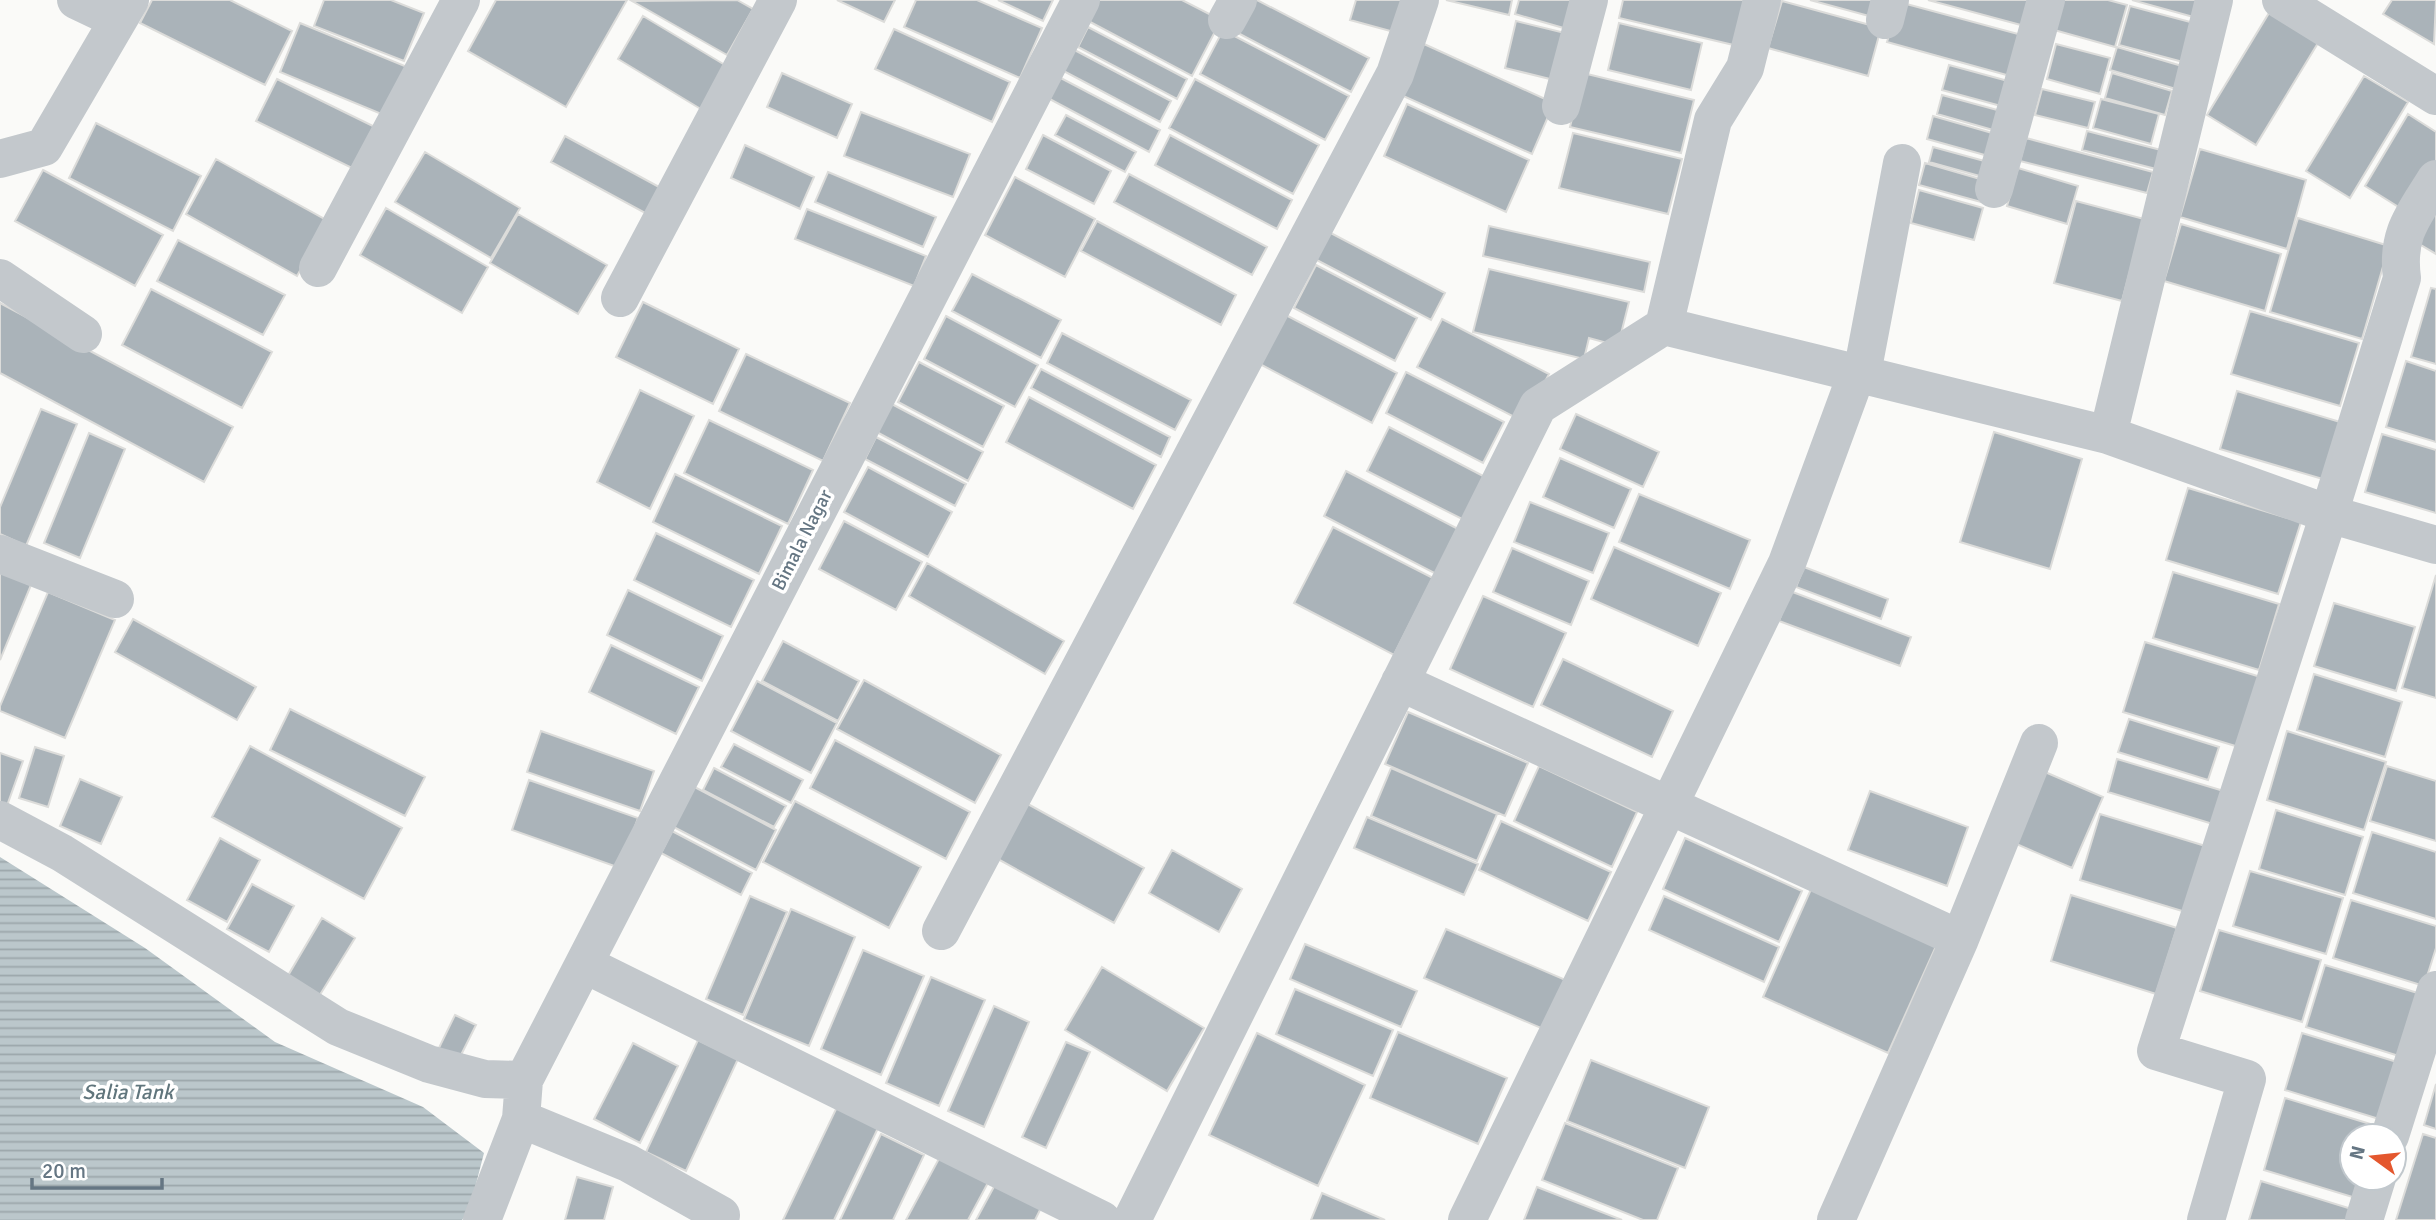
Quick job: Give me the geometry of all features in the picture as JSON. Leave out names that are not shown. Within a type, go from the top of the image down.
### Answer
[{"type":"street","points":[[0,159],[44,147],[124,10],[76,0]]},
{"type":"street","points":[[318,268],[461,0]]},
{"type":"street","points":[[620,298],[778,0]]},
{"type":"street","name":"Bimala Nagar","points":[[524,1080],[1081,0]]},
{"type":"street","points":[[940,931],[1395,74],[1420,0]]},
{"type":"street","points":[[1561,106],[1589,0]]},
{"type":"street","points":[[1132,1220],[1538,406],[1664,326],[1713,120],[1745,68],[1762,0]]},
{"type":"street","points":[[1994,189],[2046,0]]},
{"type":"street","points":[[2108,435],[2214,0]]},
{"type":"street","points":[[2281,0],[2436,96]]},
{"type":"street","points":[[1467,1220],[1787,563],[1857,373],[1864,363],[1902,163]]},
{"type":"street","points":[[2206,1220],[2247,1079],[2156,1051],[2402,278],[2399,257],[2406,229],[2436,179]]},
{"type":"street","points":[[0,278],[83,334]]},
{"type":"street","points":[[1664,326],[2108,435],[2329,514],[2436,545]]},
{"type":"street","points":[[0,554],[115,599]]},
{"type":"street","points":[[1400,682],[1960,939]]},
{"type":"street","points":[[1836,1220],[1960,939],[2039,743]]},
{"type":"street","points":[[0,820],[62,853],[338,1027],[429,1064],[485,1079],[524,1080],[521,1119],[482,1220]]},
{"type":"street","points":[[584,964],[1102,1220]]},
{"type":"street","points":[[2394,1122],[2436,990]]},
{"type":"street","points":[[521,1119],[628,1163],[724,1218]]},
{"type":"street","points":[[2364,1220],[2373,1192]]},
{"type":"water","name":"Salia Tank","points":[[0,857],[145,948],[275,1042],[423,1107],[484,1153],[469,1211],[462,1220],[0,1220]]},
{"type":"building","points":[[152,0],[230,0],[292,31],[265,85],[140,23]]},
{"type":"building","points":[[324,0],[391,0],[424,13],[404,61],[314,26]]},
{"type":"building","points":[[496,0],[627,0],[566,107],[468,51]]},
{"type":"building","points":[[737,0],[753,9],[727,55],[632,1]]},
{"type":"building","points":[[837,0],[895,0],[884,22]]},
{"type":"building","points":[[916,0],[977,0],[1042,28],[1020,78],[904,27]]},
{"type":"building","points":[[998,0],[1053,0],[1043,21]]},
{"type":"building","points":[[1085,0],[1182,0],[1221,20],[1192,76],[1077,15]]},
{"type":"building","points":[[1253,0],[1369,58],[1351,92],[1236,32]]},
{"type":"building","points":[[1356,0],[1408,0],[1405,35],[1350,20]]},
{"type":"building","points":[[1446,0],[1512,0],[1509,15]]},
{"type":"building","points":[[1519,0],[1583,0],[1574,31],[1515,14]]},
{"type":"building","points":[[1623,0],[1753,0],[1742,47],[1619,18]]},
{"type":"building","points":[[1810,0],[1885,0],[1880,19]]},
{"type":"building","points":[[1928,0],[2040,0],[2032,28]]},
{"type":"building","points":[[2055,0],[2108,0],[2127,5],[2115,47],[2047,28]]},
{"type":"building","points":[[2132,0],[2202,0],[2197,18]]},
{"type":"building","points":[[2392,0],[2436,0],[2434,44],[2383,14]]},
{"type":"building","points":[[1782,1],[1881,28],[1868,76],[1768,48]]},
{"type":"building","points":[[1899,2],[2033,38],[2021,79],[1887,42]]},
{"type":"building","points":[[2130,6],[2194,23],[2183,62],[2119,45]]},
{"type":"building","points":[[2269,13],[2318,43],[2256,145],[2207,115]]},
{"type":"building","points":[[643,16],[730,68],[704,111],[618,59]]},
{"type":"building","points":[[1516,21],[1565,33],[1554,80],[1505,68]]},
{"type":"building","points":[[300,23],[412,69],[391,118],[280,72]]},
{"type":"building","points":[[1619,23],[1702,43],[1691,90],[1608,70]]},
{"type":"building","points":[[1088,27],[1187,79],[1177,99],[1078,47]]},
{"type":"building","points":[[894,29],[1010,82],[992,122],[875,69]]},
{"type":"building","points":[[1223,30],[1349,96],[1325,140],[1200,74]]},
{"type":"building","points":[[1424,44],[1554,103],[1532,154],[1401,95]]},
{"type":"building","points":[[2056,44],[2110,58],[2100,94],[2047,79]]},
{"type":"building","points":[[1067,46],[1171,101],[1160,122],[1056,67]]},
{"type":"building","points":[[2117,47],[2182,66],[2176,89],[2110,70]]},
{"type":"building","points":[[1949,65],[2019,84],[2012,109],[1942,90]]},
{"type":"building","points":[[782,73],[852,104],[837,138],[767,107]]},
{"type":"building","points":[[1583,73],[1694,100],[1681,153],[1570,127]]},
{"type":"building","points":[[2112,73],[2172,91],[2165,115],[2105,98]]},
{"type":"building","points":[[1055,75],[1160,130],[1149,152],[1044,96]]},
{"type":"building","points":[[2364,76],[2408,102],[2350,198],[2306,171]]},
{"type":"building","points":[[277,79],[379,129],[358,171],[256,121]]},
{"type":"building","points":[[1195,79],[1319,145],[1293,194],[1169,128]]},
{"type":"building","points":[[2042,89],[2095,102],[2088,128],[2035,115]]},
{"type":"building","points":[[1942,95],[2012,114],[2007,134],[1937,114]]},
{"type":"building","points":[[2101,99],[2159,114],[2151,144],[2093,128]]},
{"type":"building","points":[[1407,104],[1529,160],[1506,212],[1384,156]]},
{"type":"building","points":[[861,112],[970,154],[953,197],[844,156]]},
{"type":"building","points":[[2408,114],[2436,132],[2436,178],[2413,216],[2365,186]]},
{"type":"building","points":[[1066,115],[1136,152],[1125,172],[1055,135]]},
{"type":"building","points":[[1933,116],[2006,137],[1999,159],[1927,139]]},
{"type":"building","points":[[96,123],[201,176],[173,231],[69,178]]},
{"type":"building","points":[[2087,131],[2161,150],[2156,169],[2082,150]]},
{"type":"building","points":[[1573,133],[1682,159],[1668,214],[1559,188]]},
{"type":"building","points":[[1043,135],[1111,171],[1094,204],[1026,169]]},
{"type":"building","points":[[1170,135],[1292,200],[1277,229],[1155,165]]},
{"type":"building","points":[[565,136],[672,194],[658,220],[551,162]]},
{"type":"building","points":[[2026,138],[2153,172],[2147,193],[2020,161]]},
{"type":"building","points":[[745,145],[814,177],[800,209],[731,178]]},
{"type":"building","points":[[1933,147],[1999,165],[1994,180],[1929,162]]},
{"type":"building","points":[[2200,149],[2306,180],[2287,249],[2180,217]]},
{"type":"building","points":[[425,152],[520,208],[491,258],[395,202]]},
{"type":"building","points":[[216,159],[328,221],[297,276],[186,214]]},
{"type":"building","points":[[1925,163],[1987,181],[1981,202],[1919,185]]},
{"type":"building","points":[[2018,168],[2078,186],[2067,224],[2007,206]]},
{"type":"building","points":[[43,170],[163,235],[135,286],[15,221]]},
{"type":"building","points":[[828,172],[936,217],[923,247],[815,202]]},
{"type":"building","points":[[1129,174],[1267,247],[1252,275],[1114,202]]},
{"type":"building","points":[[1015,177],[1095,219],[1065,277],[985,235]]},
{"type":"building","points":[[1919,190],[1983,208],[1974,240],[1911,223]]},
{"type":"building","points":[[2436,194],[2436,254],[2409,238]]},
{"type":"building","points":[[2076,201],[2144,219],[2122,301],[2054,283]]},
{"type":"building","points":[[386,208],[488,267],[462,313],[360,255]]},
{"type":"building","points":[[807,209],[926,256],[914,286],[795,239]]},
{"type":"building","points":[[518,214],[607,265],[578,314],[490,263]]},
{"type":"building","points":[[2298,218],[2389,246],[2362,339],[2270,312]]},
{"type":"building","points":[[1097,221],[1236,295],[1221,325],[1081,251]]},
{"type":"building","points":[[2181,224],[2281,254],[2265,311],[2164,281]]},
{"type":"building","points":[[1489,226],[1650,262],[1644,292],[1483,256]]},
{"type":"building","points":[[1325,230],[1445,293],[1431,320],[1311,257]]},
{"type":"building","points":[[178,240],[285,295],[263,335],[157,281]]},
{"type":"building","points":[[1316,265],[1417,318],[1395,361],[1294,308]]},
{"type":"building","points":[[1489,269],[1629,302],[1618,346],[1589,338],[1584,359],[1473,332]]},
{"type":"building","points":[[972,274],[1061,320],[1041,358],[952,311]]},
{"type":"building","points":[[2431,288],[2436,289],[2436,364],[2411,357]]},
{"type":"building","points":[[151,289],[272,352],[242,408],[122,345]]},
{"type":"building","points":[[643,302],[739,349],[713,404],[616,357]]},
{"type":"building","points":[[0,303],[233,427],[204,482],[0,373]]},
{"type":"building","points":[[2250,311],[2359,343],[2340,406],[2231,374]]},
{"type":"building","points":[[1282,313],[1397,373],[1372,423],[1256,362]]},
{"type":"building","points":[[946,316],[1038,365],[1015,407],[924,359]]},
{"type":"building","points":[[1442,319],[1549,374],[1524,422],[1417,367]]},
{"type":"building","points":[[1062,333],[1191,400],[1175,430],[1047,363]]},
{"type":"building","points":[[746,354],[850,403],[823,461],[719,411]]},
{"type":"building","points":[[2406,361],[2436,371],[2436,442],[2386,427]]},
{"type":"building","points":[[919,362],[1004,406],[983,447],[898,402]]},
{"type":"building","points":[[1041,369],[1170,437],[1161,457],[1031,388]]},
{"type":"building","points":[[1406,372],[1504,422],[1483,463],[1386,413]]},
{"type":"building","points":[[640,390],[694,416],[650,509],[597,482]]},
{"type":"building","points":[[2237,391],[2350,425],[2333,482],[2220,449]]},
{"type":"building","points":[[1029,397],[1156,465],[1133,509],[1006,442]]},
{"type":"building","points":[[886,401],[983,452],[968,481],[871,429]]},
{"type":"building","points":[[41,409],[77,424],[26,546],[0,534],[0,507]]},
{"type":"building","points":[[1576,414],[1659,452],[1643,487],[1560,449]]},
{"type":"building","points":[[709,420],[813,470],[788,524],[684,473]]},
{"type":"building","points":[[1389,427],[1487,478],[1466,521],[1367,471]]},
{"type":"building","points":[[1994,432],[2082,459],[2050,569],[1960,542]]},
{"type":"building","points":[[89,433],[125,449],[80,558],[44,543]]},
{"type":"building","points":[[2382,434],[2436,450],[2436,513],[2365,492]]},
{"type":"building","points":[[876,437],[966,484],[955,506],[865,459]]},
{"type":"building","points":[[1560,458],[1631,489],[1614,528],[1543,497]]},
{"type":"building","points":[[868,467],[952,512],[928,557],[844,512]]},
{"type":"building","points":[[1346,471],[1462,531],[1440,576],[1324,516]]},
{"type":"building","points":[[675,474],[782,526],[759,574],[653,522]]},
{"type":"building","points":[[2188,488],[2301,522],[2278,594],[2166,560]]},
{"type":"building","points":[[1639,494],[1750,540],[1730,589],[1619,542]]},
{"type":"building","points":[[1530,502],[1609,533],[1593,573],[1514,542]]},
{"type":"building","points":[[844,521],[922,562],[896,610],[819,569]]},
{"type":"building","points":[[1333,527],[1433,578],[1394,655],[1294,603]]},
{"type":"building","points":[[656,533],[754,580],[731,627],[634,580]]},
{"type":"building","points":[[1614,547],[1721,593],[1698,646],[1591,599]]},
{"type":"building","points":[[1512,548],[1589,581],[1571,625],[1493,592]]},
{"type":"building","points":[[927,563],[1064,641],[1045,674],[909,596]]},
{"type":"building","points":[[1804,567],[1888,599],[1881,619],[1796,587]]},
{"type":"building","points":[[0,572],[31,585],[0,660]]},
{"type":"building","points":[[2173,572],[2279,604],[2259,670],[2153,638]]},
{"type":"building","points":[[2436,575],[2436,698],[2402,688]]},
{"type":"building","points":[[628,590],[723,636],[702,681],[607,635]]},
{"type":"building","points":[[1790,591],[1911,637],[1900,666],[1779,621]]},
{"type":"building","points":[[48,592],[115,620],[65,738],[0,711]]},
{"type":"building","points":[[1483,596],[1566,633],[1533,707],[1450,669]]},
{"type":"building","points":[[2334,603],[2415,627],[2396,691],[2314,666]]},
{"type":"building","points":[[133,619],[256,687],[237,720],[115,652]]},
{"type":"building","points":[[783,641],[859,681],[838,721],[762,681]]},
{"type":"building","points":[[2145,642],[2264,678],[2242,748],[2123,712]]},
{"type":"building","points":[[611,645],[699,687],[676,734],[589,692]]},
{"type":"building","points":[[1563,659],[1673,711],[1652,757],[1541,705]]},
{"type":"building","points":[[2314,674],[2402,702],[2385,757],[2297,730]]},
{"type":"building","points":[[864,680],[1001,755],[975,803],[837,729]]},
{"type":"building","points":[[757,681],[837,723],[811,773],[731,731]]},
{"type":"building","points":[[290,709],[425,777],[405,816],[270,750]]},
{"type":"building","points":[[1408,712],[1528,763],[1505,816],[1385,764]]},
{"type":"building","points":[[2129,719],[2219,747],[2208,780],[2118,752]]},
{"type":"building","points":[[541,731],[654,771],[640,811],[527,772]]},
{"type":"building","points":[[2287,731],[2386,762],[2364,830],[2267,800]]},
{"type":"building","points":[[835,740],[970,812],[946,859],[810,788]]},
{"type":"building","points":[[734,744],[803,780],[791,803],[721,767]]},
{"type":"building","points":[[250,746],[402,828],[364,899],[212,817]]},
{"type":"building","points":[[35,747],[64,756],[48,807],[19,798]]},
{"type":"building","points":[[0,753],[23,761],[4,814],[0,813]]},
{"type":"building","points":[[2117,759],[2227,792],[2216,825],[2108,792]]},
{"type":"building","points":[[1539,766],[1637,812],[1612,867],[1514,821]]},
{"type":"building","points":[[2387,766],[2436,781],[2436,841],[2370,821]]},
{"type":"building","points":[[714,768],[786,806],[774,827],[703,790]]},
{"type":"building","points":[[1391,768],[1497,814],[1477,861],[1371,816]]},
{"type":"building","points":[[2045,772],[2103,797],[2072,868],[2014,843]]},
{"type":"building","points":[[80,779],[122,797],[101,844],[60,826]]},
{"type":"building","points":[[529,780],[638,818],[620,868],[512,830]]},
{"type":"building","points":[[687,783],[776,830],[756,870],[666,823]]},
{"type":"building","points":[[1870,791],[1968,827],[1947,886],[1848,850]]},
{"type":"building","points":[[795,801],[921,867],[889,928],[763,862]]},
{"type":"building","points":[[1026,803],[1144,868],[1114,923],[996,858]]},
{"type":"building","points":[[2276,810],[2363,837],[2345,895],[2259,869]]},
{"type":"building","points":[[2100,814],[2212,848],[2192,914],[2080,880]]},
{"type":"building","points":[[1367,817],[1478,864],[1464,895],[1354,848]]},
{"type":"building","points":[[1501,821],[1611,872],[1588,921],[1479,870]]},
{"type":"building","points":[[672,831],[752,873],[741,895],[661,853]]},
{"type":"building","points":[[2372,832],[2436,852],[2436,919],[2353,893]]},
{"type":"building","points":[[220,838],[260,860],[227,922],[187,900]]},
{"type":"building","points":[[1685,838],[1802,891],[1779,942],[1663,889]]},
{"type":"building","points":[[1172,850],[1242,889],[1219,932],[1149,893]]},
{"type":"building","points":[[2250,871],[2343,898],[2326,954],[2233,926]]},
{"type":"building","points":[[252,884],[294,906],[269,952],[227,929]]},
{"type":"building","points":[[1812,887],[1937,944],[1888,1053],[1763,997]]},
{"type":"building","points":[[2071,895],[2177,928],[2156,994],[2051,961]]},
{"type":"building","points":[[750,896],[787,912],[743,1015],[706,999]]},
{"type":"building","points":[[1664,896],[1779,947],[1764,982],[1649,930]]},
{"type":"building","points":[[2351,900],[2436,926],[2436,948],[2424,986],[2333,958]]},
{"type":"building","points":[[791,909],[855,937],[809,1046],[744,1019]]},
{"type":"building","points":[[322,918],[355,938],[318,998],[286,979]]},
{"type":"building","points":[[1446,929],[1568,981],[1548,1031],[1424,978]]},
{"type":"building","points":[[2219,930],[2321,960],[2302,1022],[2200,991]]},
{"type":"building","points":[[1305,944],[1417,991],[1401,1027],[1290,979]]},
{"type":"building","points":[[863,950],[924,976],[881,1075],[821,1049]]},
{"type":"building","points":[[2325,965],[2421,994],[2402,1057],[2306,1027]]},
{"type":"building","points":[[1102,967],[1204,1028],[1167,1091],[1065,1030]]},
{"type":"building","points":[[931,977],[985,1000],[939,1106],[886,1083]]},
{"type":"building","points":[[1295,989],[1393,1030],[1373,1076],[1276,1034]]},
{"type":"building","points":[[994,1006],[1029,1022],[984,1127],[948,1111]]},
{"type":"building","points":[[455,1015],[476,1025],[455,1067],[435,1056]]},
{"type":"building","points":[[1398,1032],[1507,1078],[1478,1144],[1370,1098]]},
{"type":"building","points":[[1257,1033],[1365,1085],[1318,1186],[1209,1135]]},
{"type":"building","points":[[2302,1033],[2397,1062],[2379,1119],[2285,1090]]},
{"type":"building","points":[[698,1040],[738,1059],[686,1171],[646,1152]]},
{"type":"building","points":[[1066,1042],[1090,1052],[1046,1148],[1022,1137]]},
{"type":"building","points":[[633,1043],[678,1066],[640,1143],[594,1119]]},
{"type":"building","points":[[1591,1060],[1709,1107],[1685,1168],[1567,1121]]},
{"type":"building","points":[[2436,1084],[2436,1129],[2424,1125]]},
{"type":"building","points":[[2285,1098],[2364,1122],[2338,1122],[2338,1192],[2361,1192],[2359,1199],[2264,1170]]},
{"type":"building","points":[[837,1107],[879,1126],[834,1220],[783,1220]]},
{"type":"building","points":[[1565,1123],[1678,1168],[1657,1220],[1643,1220],[1542,1180]]},
{"type":"building","points":[[881,1134],[924,1155],[893,1220],[840,1220]]},
{"type":"building","points":[[2423,1134],[2436,1138],[2436,1220],[2396,1220],[2405,1192],[2408,1192],[2408,1182]]},
{"type":"building","points":[[942,1153],[990,1179],[968,1220],[906,1220]]},
{"type":"building","points":[[577,1177],[613,1187],[604,1220],[565,1220]]},
{"type":"building","points":[[2261,1181],[2358,1211],[2356,1220],[2249,1220]]},
{"type":"building","points":[[996,1183],[1041,1208],[1035,1220],[976,1220]]},
{"type":"building","points":[[1537,1187],[1622,1220],[1524,1220]]},
{"type":"building","points":[[1322,1193],[1385,1220],[1311,1220]]}]
